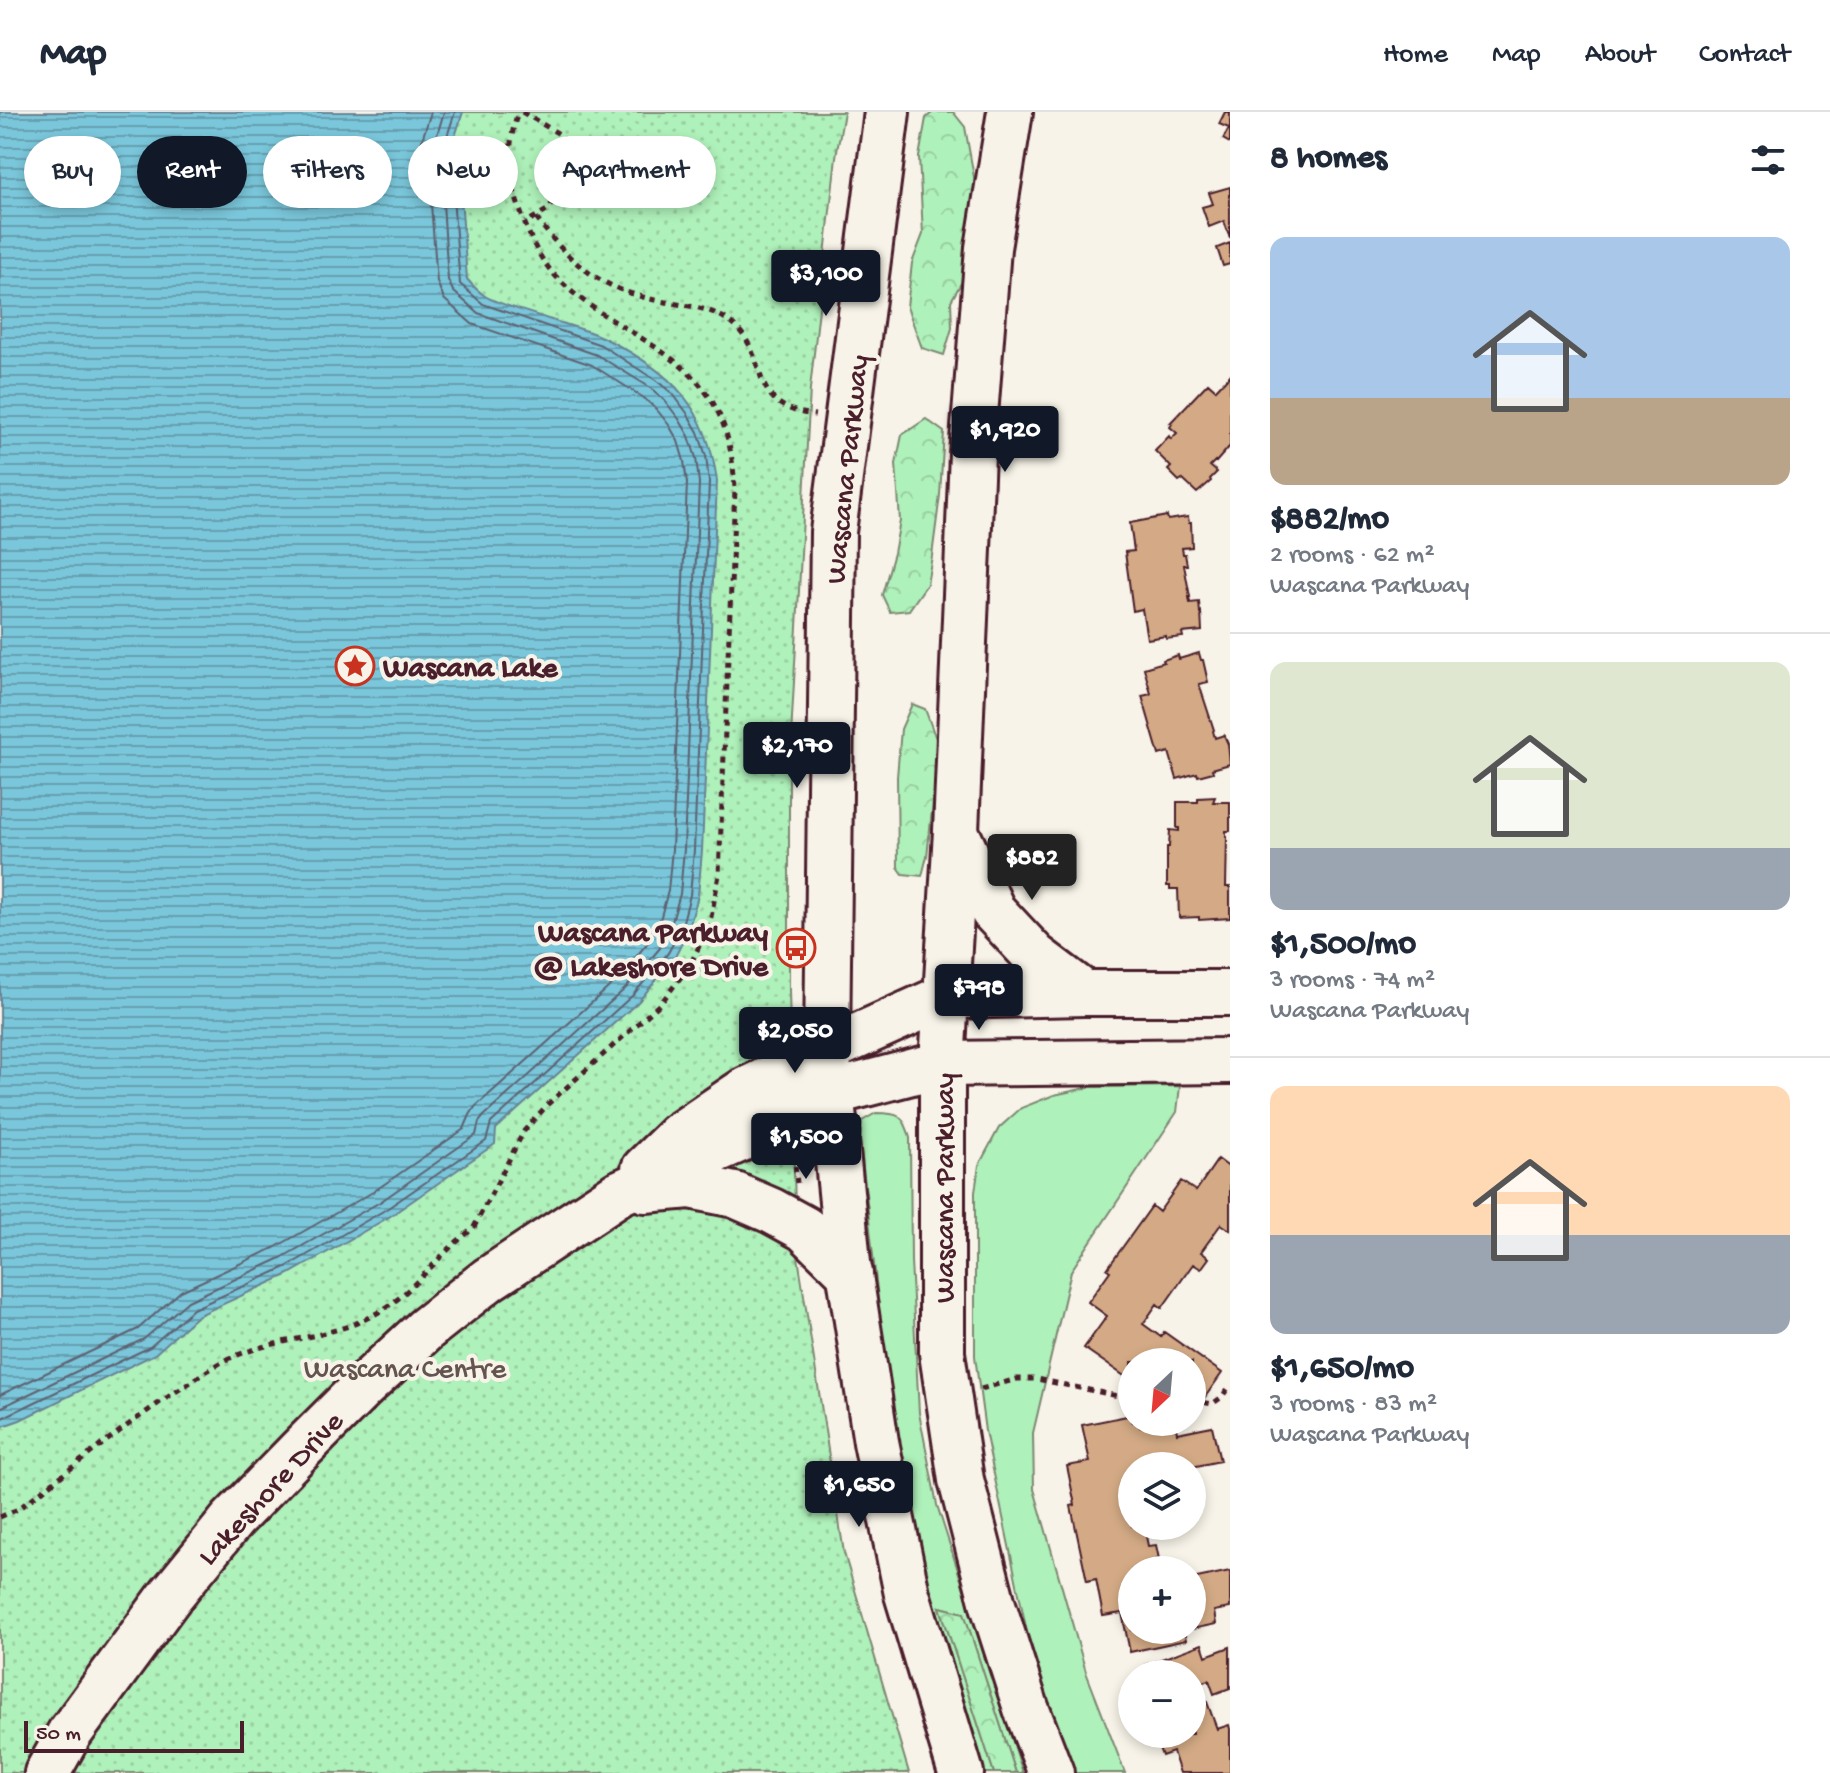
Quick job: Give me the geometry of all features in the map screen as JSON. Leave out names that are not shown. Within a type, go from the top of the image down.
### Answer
[{"type":"main road","name":"Wascana Parkway","points":[[887,112],[833,532],[827,1050],[850,1273],[876,1442],[907,1594],[961,1773]]},
{"type":"main road","name":"Wascana Parkway","points":[[1010,112],[988,248],[974,422],[942,1064],[942,1353],[961,1480],[993,1605],[1026,1708],[1051,1773]]},
{"type":"main road","points":[[956,831],[993,911],[1035,956],[1084,993]]},
{"type":"main road","points":[[947,996],[1230,993]]},
{"type":"main road","name":"Lakeshore Drive","points":[[619,1193],[679,1135],[744,1091],[947,996]]},
{"type":"main road","name":"Lakeshore Drive","points":[[47,1773],[69,1734],[180,1584],[232,1520],[332,1418],[426,1329],[489,1279],[619,1193],[784,1120],[831,1093],[942,1064],[1230,1061]]},
{"type":"main road","points":[[619,1193],[690,1186],[735,1195],[805,1229],[850,1273]]},
{"type":"path","points":[[0,1517],[18,1509],[161,1401],[227,1360],[264,1346],[355,1324],[397,1301],[473,1229],[524,1131],[548,1104],[661,1003],[690,965],[704,936],[719,875],[735,489],[733,460],[715,407],[705,391],[672,359],[565,286],[545,264],[525,223],[516,199],[511,173],[510,143],[520,112],[559,134],[568,145],[572,179],[547,210],[525,223]]},
{"type":"path","points":[[536,218],[556,245],[589,275],[631,294],[709,310],[733,324],[752,351],[769,395],[782,406],[806,414],[848,420]]},
{"type":"path","points":[[794,1148],[797,1189]]},
{"type":"path","points":[[949,1399],[1017,1379],[1037,1379],[1118,1396]]},
{"type":"path","points":[[1206,1403],[1212,1404],[1222,1397],[1230,1385]]},
{"type":"green space","name":"Wascana Centre","points":[[0,112],[844,112],[836,157],[810,389],[789,773],[789,991],[796,1244],[844,1553],[909,1773],[0,1773]]},
{"type":"green space","points":[[933,112],[953,112],[965,127],[974,177],[976,237],[965,276],[951,301],[952,328],[944,355],[922,348],[907,307],[912,263],[923,234],[919,157],[926,118]]},
{"type":"green space","points":[[926,419],[944,432],[940,495],[927,584],[909,610],[890,612],[882,595],[900,521],[896,464],[902,435]]},
{"type":"green space","points":[[912,704],[925,709],[939,747],[922,876],[903,874],[898,867],[897,777],[901,729]]},
{"type":"green space","points":[[1180,1086],[1177,1112],[1071,1271],[1033,1433],[1034,1489],[1086,1672],[1125,1773],[1074,1773],[1059,1736],[1027,1632],[985,1431],[975,1356],[975,1192],[979,1165],[999,1128],[1021,1108],[1054,1095],[1091,1087]]},
{"type":"green space","points":[[876,1113],[899,1117],[910,1138],[911,1261],[919,1413],[937,1505],[1023,1773],[1016,1773],[964,1613],[940,1607],[994,1773],[984,1773],[927,1590],[887,1378],[860,1141],[862,1121]]},
{"type":"green space","points":[[940,1607],[964,1613],[1016,1773],[994,1773]]},
{"type":"water","name":"Wascana Lake","points":[[0,112],[463,112],[455,136],[408,136],[408,208],[462,208],[467,279],[480,292],[490,299],[606,339],[650,365],[667,379],[695,412],[712,455],[717,481],[702,851],[698,896],[688,931],[675,957],[639,1001],[496,1129],[495,1144],[389,1217],[289,1274],[197,1316],[155,1354],[0,1427]]},
{"type":"building","points":[[1225,112],[1230,112],[1230,143],[1223,139],[1229,128],[1219,124]]},
{"type":"building","points":[[1230,187],[1230,238],[1224,221],[1209,227],[1202,207],[1213,204],[1209,193]]},
{"type":"building","points":[[1230,243],[1230,264],[1223,266],[1217,248]]},
{"type":"building","points":[[1230,375],[1230,446],[1210,466],[1217,472],[1197,493],[1168,470],[1171,467],[1155,451],[1169,436],[1171,439],[1177,433],[1170,423],[1208,383],[1216,390]]},
{"type":"building","points":[[1167,516],[1168,520],[1188,517],[1191,523],[1192,547],[1182,548],[1187,565],[1184,565],[1190,603],[1199,602],[1202,631],[1182,633],[1183,637],[1147,639],[1142,609],[1133,611],[1125,552],[1134,551],[1130,523]]},
{"type":"building","points":[[1199,653],[1208,682],[1199,684],[1215,738],[1224,735],[1228,744],[1230,764],[1212,769],[1213,772],[1177,779],[1169,752],[1159,755],[1142,696],[1151,694],[1144,668],[1178,655],[1179,659]]},
{"type":"building","points":[[1215,797],[1213,802],[1230,802],[1230,831],[1226,831],[1226,887],[1230,887],[1230,918],[1179,918],[1178,889],[1167,886],[1170,830],[1179,831],[1177,802],[1198,802],[1198,798]]},
{"type":"building","points":[[1218,1159],[1230,1168],[1230,1230],[1221,1224],[1201,1252],[1209,1258],[1201,1269],[1193,1264],[1162,1308],[1157,1304],[1143,1324],[1161,1337],[1164,1332],[1187,1348],[1118,1348],[1118,1372],[1084,1348],[1107,1316],[1088,1302],[1110,1271],[1107,1269],[1152,1206],[1159,1212],[1181,1181],[1196,1191]]},
{"type":"building","points":[[1206,1362],[1222,1373],[1206,1396]]},
{"type":"building","points":[[1118,1418],[1118,1436],[1206,1436],[1206,1427],[1212,1426],[1220,1461],[1206,1464],[1206,1452],[1118,1452],[1118,1540],[1147,1540],[1148,1546],[1156,1545],[1158,1556],[1118,1556],[1118,1614],[1103,1616],[1096,1579],[1087,1581],[1071,1506],[1075,1505],[1067,1466],[1090,1462],[1082,1425]]},
{"type":"building","points":[[1230,1571],[1230,1608],[1214,1611],[1216,1624],[1206,1626],[1206,1576]]},
{"type":"building","points":[[1128,1644],[1167,1644],[1130,1652]]},
{"type":"building","points":[[1202,1644],[1206,1656],[1230,1647],[1230,1688],[1214,1694],[1209,1680],[1206,1681],[1206,1660],[1159,1660]]},
{"type":"building","points":[[1206,1699],[1217,1729],[1229,1725],[1230,1773],[1180,1773],[1173,1752],[1162,1756],[1159,1748],[1206,1748]]},
{"type":"place","name":"Wascana Lake","points":[[355,666]]},
{"type":"place","name":"Wascana Parkway @ Lakeshore Drive","points":[[796,948]]}]
